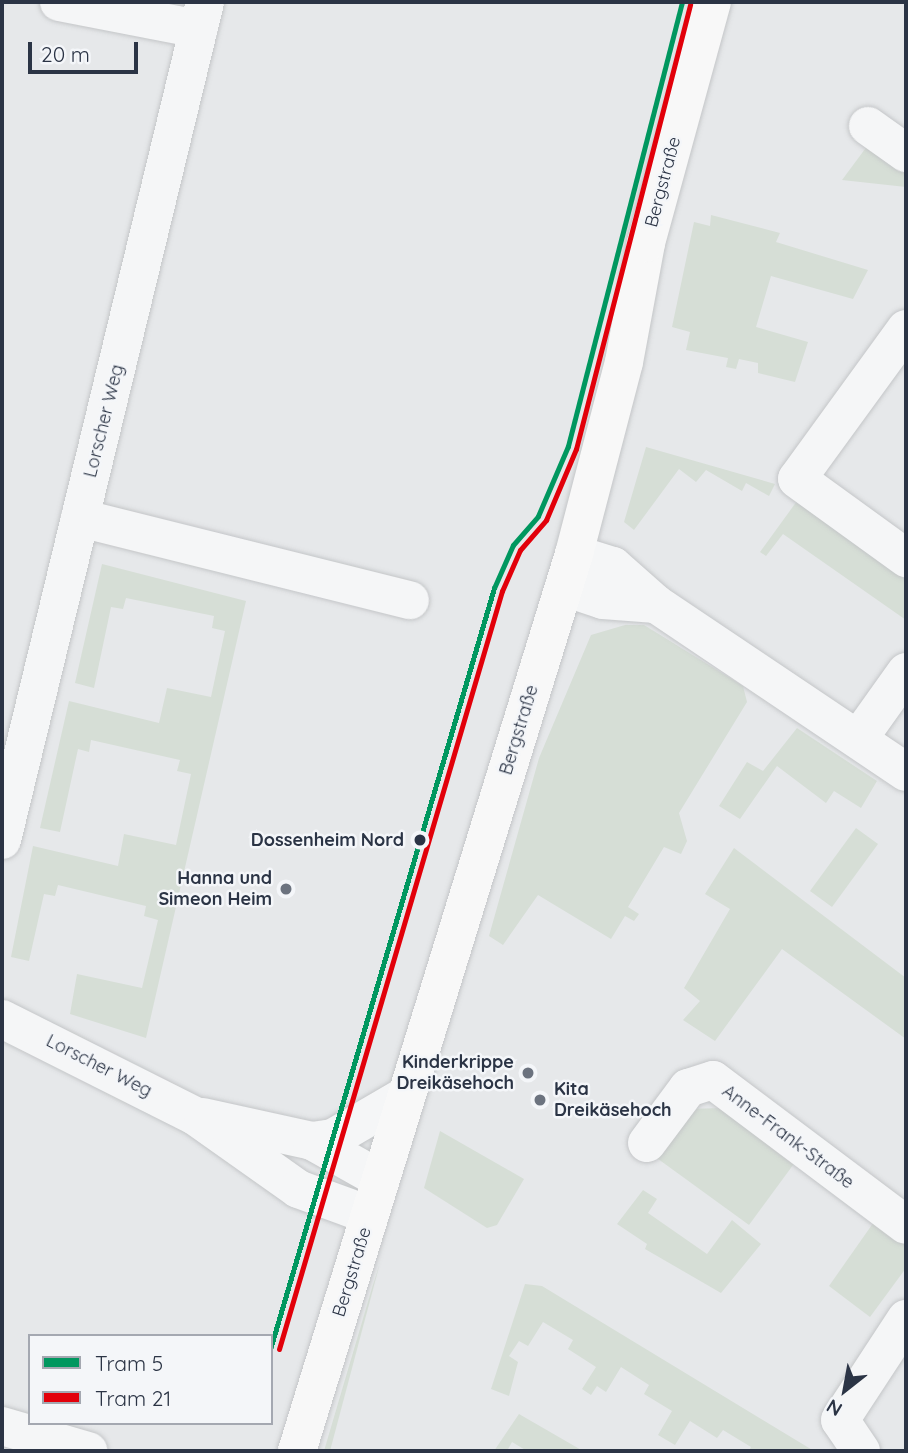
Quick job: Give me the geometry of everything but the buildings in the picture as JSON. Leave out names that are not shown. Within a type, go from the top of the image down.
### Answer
[{"type":"main road","name":"Bergstraße","points":[[297,1451],[569,570],[624,362],[646,243],[712,2]]},
{"type":"street","points":[[59,2],[201,16]]},
{"type":"street","name":"Lorscher Weg","points":[[2,832],[201,16]]},
{"type":"street","points":[[869,125],[906,153]]},
{"type":"street","points":[[906,329],[797,479],[906,558]]},
{"type":"street","points":[[80,518],[410,600]]},
{"type":"street","points":[[569,570],[603,600],[656,604],[906,772]]},
{"type":"street","points":[[859,738],[906,672]]},
{"type":"street","name":"Lorscher Weg","points":[[2,1019],[195,1116],[298,1189],[369,1215]]},
{"type":"street","name":"Anne-Frank-Straße","points":[[647,1143],[688,1088],[713,1080],[906,1225]]},
{"type":"street","points":[[312,1141],[332,1138],[405,1096]]},
{"type":"street","name":"Lorscher Weg","points":[[195,1116],[312,1141],[380,1179]]},
{"type":"street","points":[[861,1451],[840,1420],[906,1319]]},
{"type":"street","points":[[2,1426],[88,1451]]},
{"type":"shaded area","points":[[871,141],[906,167],[906,187],[842,180]]},
{"type":"shaded area","points":[[711,215],[780,233],[776,242],[868,270],[853,299],[771,276],[756,327],[808,342],[795,382],[758,373],[758,363],[739,359],[736,369],[726,367],[728,358],[686,350],[690,332],[672,327],[694,222],[710,226]]},
{"type":"shaded area","points":[[646,447],[775,484],[769,496],[746,483],[742,491],[706,470],[696,482],[679,469],[634,530],[624,522]]},
{"type":"shaded area","points":[[797,501],[906,580],[906,620],[783,534],[766,556],[760,552]]},
{"type":"shaded area","points":[[102,564],[246,601],[146,1038],[70,1014],[77,974],[142,988],[158,920],[144,916],[146,906],[58,885],[55,896],[44,894],[29,961],[11,957],[33,846],[118,866],[124,834],[176,845],[191,774],[177,771],[180,760],[91,740],[89,752],[78,749],[60,832],[40,828],[69,701],[159,723],[167,688],[211,697],[225,631],[212,628],[214,616],[126,598],[123,609],[111,607],[94,688],[75,683]]},
{"type":"shaded area","points":[[625,625],[644,625],[743,686],[747,702],[679,813],[687,841],[681,854],[664,847],[628,907],[639,914],[634,921],[625,916],[611,939],[538,895],[503,945],[489,936],[539,758],[591,635]]},
{"type":"shaded area","points":[[797,728],[877,781],[861,808],[834,791],[826,803],[777,766],[740,819],[719,806],[747,762],[763,771]]},
{"type":"shaded area","points":[[856,828],[878,844],[832,907],[810,891]]},
{"type":"shaded area","points":[[734,848],[906,978],[906,1039],[782,949],[715,1041],[683,1020],[700,1001],[684,988],[730,909],[705,894]]},
{"type":"shaded area","points":[[722,1108],[796,1161],[749,1225],[654,1156],[688,1109]]},
{"type":"shaded area","points":[[440,1131],[524,1179],[497,1225],[487,1228],[424,1188]]},
{"type":"shaded area","points":[[643,1190],[657,1199],[648,1213],[707,1254],[732,1220],[761,1244],[721,1293],[645,1249],[647,1244],[617,1224]]},
{"type":"shaded area","points":[[876,1219],[906,1241],[906,1268],[870,1317],[829,1286]]},
{"type":"shaded area","points":[[380,1263],[330,1451],[324,1451],[372,1288]]},
{"type":"shaded area","points":[[525,1284],[542,1286],[814,1451],[749,1451],[751,1447],[723,1430],[717,1438],[690,1421],[675,1445],[658,1435],[672,1411],[644,1394],[649,1385],[621,1367],[606,1392],[597,1386],[591,1395],[582,1389],[596,1367],[568,1349],[573,1340],[543,1322],[528,1346],[519,1341],[509,1356],[518,1362],[509,1396],[491,1389]]},
{"type":"shaded area","points":[[519,1414],[583,1451],[527,1451],[512,1442],[507,1451],[494,1451]]},
{"type":"tram line","name":"5","points":[[273,1339],[494,588],[513,545],[538,516],[568,446],[682,2]]},
{"type":"tram line","name":"21","points":[[279,1349],[502,591],[520,550],[546,520],[576,449],[690,4]]},
{"type":"place","name":"Dossenheim Nord","points":[[420,840]]},
{"type":"place","name":"Hanna und Simeon Heim","points":[[286,889]]},
{"type":"place","name":"Kinderkrippe Dreikäsehoch","points":[[528,1073]]},
{"type":"place","name":"Kita Dreikäsehoch","points":[[540,1100]]}]
